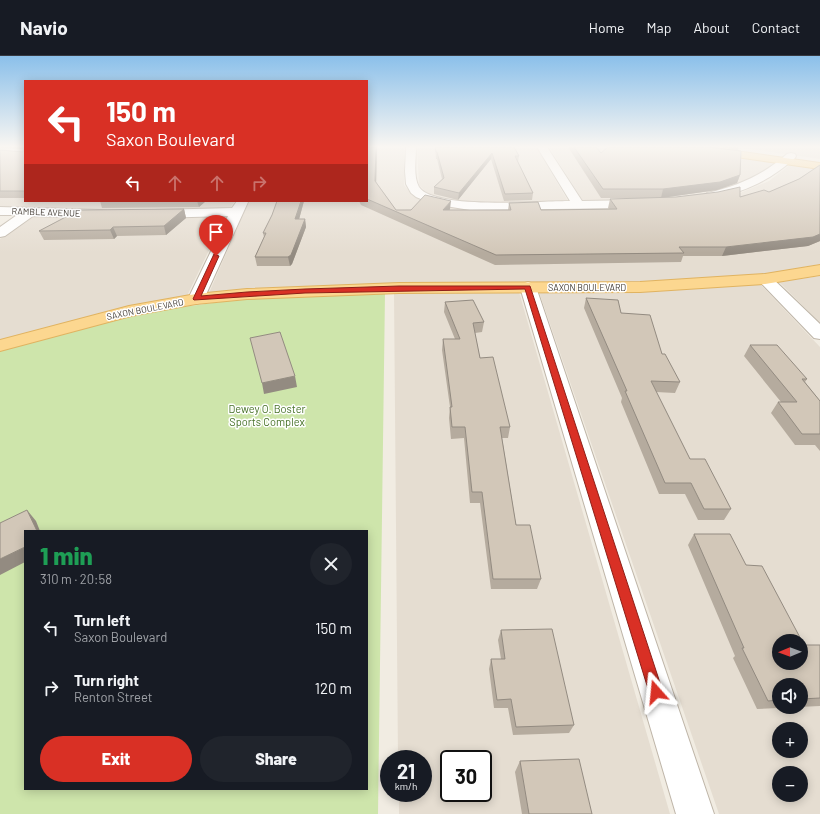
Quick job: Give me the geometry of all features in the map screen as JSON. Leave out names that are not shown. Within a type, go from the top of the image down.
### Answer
[{"type":"main road","name":"SAXON BOULEVARD","points":[[0,346],[129,311],[196,299],[247,294],[399,288],[640,286],[766,279],[820,270]]},
{"type":"street","points":[[412,182],[418,194],[430,199],[451,204],[470,206],[577,203],[652,203]]},
{"type":"street","points":[[564,182],[577,203]]},
{"type":"street","points":[[697,198],[733,191],[756,182]]},
{"type":"street","points":[[139,214],[239,206],[196,299]]},
{"type":"street","name":"RAMBLE AVENUE","points":[[0,211],[116,214]]},
{"type":"street","points":[[0,233],[30,212]]},
{"type":"street","points":[[766,279],[820,334]]},
{"type":"street","points":[[528,287],[695,814]]},
{"type":"shaded area","points":[[0,182],[24,182],[24,202],[234,202],[229,209],[96,211],[0,208]]},
{"type":"shaded area","points":[[368,182],[404,182],[404,185],[412,195],[425,201],[579,206],[740,193],[766,182],[820,182],[820,264],[760,275],[695,280],[306,286],[247,289],[209,293],[249,202],[368,202]]},
{"type":"shaded area","points":[[419,182],[557,182],[568,201],[454,202],[435,197],[426,192],[419,185]]},
{"type":"shaded area","points":[[571,182],[743,182],[726,189],[699,195],[669,199],[583,201]]},
{"type":"shaded area","points":[[34,215],[226,215],[187,296],[126,307],[0,340],[0,239]]},
{"type":"shaded area","points":[[820,276],[820,323],[779,282]]},
{"type":"shaded area","points":[[760,284],[820,347],[820,814],[719,814],[539,292],[644,291]]},
{"type":"shaded area","points":[[519,292],[670,814],[399,814],[399,802],[432,802],[432,750],[398,750],[394,293]]},
{"type":"green space","name":"Dewey O. Boster Sports Complex","points":[[385,293],[378,814],[0,814],[0,351],[92,324],[175,308],[243,299]]},
{"type":"building","points":[[0,182],[24,182],[24,191],[0,191]]},
{"type":"building","points":[[368,182],[376,182],[396,210],[411,210],[425,195],[451,201],[443,210],[511,210],[509,203],[538,202],[541,210],[617,209],[610,199],[676,197],[718,192],[740,187],[740,197],[764,190],[769,192],[791,182],[820,182],[820,234],[813,237],[726,247],[679,247],[684,253],[496,255],[368,199]]},
{"type":"building","points":[[439,182],[468,182],[459,193],[434,187]]},
{"type":"building","points":[[501,182],[528,182],[533,193],[505,194]]},
{"type":"building","points":[[598,182],[717,182],[663,189],[603,189]]},
{"type":"building","points":[[277,202],[301,202],[295,219],[305,219],[291,255],[288,257],[255,257],[266,233],[263,233]]},
{"type":"building","points":[[184,209],[164,226],[113,227],[110,230],[39,231],[79,210]]},
{"type":"building","points":[[586,298],[618,300],[621,313],[650,315],[662,354],[665,354],[680,382],[651,381],[690,459],[705,459],[731,509],[704,509],[691,483],[665,483]]},
{"type":"building","points":[[473,300],[484,322],[473,323],[480,358],[493,357],[510,427],[500,427],[516,525],[530,525],[541,579],[493,579],[482,492],[472,492],[465,427],[452,427],[450,407],[452,407],[443,339],[460,339],[445,302]]},
{"type":"building","points":[[280,332],[295,376],[262,383],[250,338]]},
{"type":"building","points":[[750,345],[777,345],[807,379],[802,379],[820,401],[820,434],[802,434],[778,402],[797,402]]},
{"type":"building","points":[[27,510],[37,530],[24,530],[24,547],[0,559],[0,523]]},
{"type":"building","points":[[694,534],[730,534],[746,565],[762,566],[798,634],[772,634],[772,670],[808,670],[808,645],[820,645],[820,698],[808,699],[808,678],[772,678],[772,701],[768,701],[742,648],[744,648]]},
{"type":"building","points":[[552,629],[574,725],[516,727],[511,699],[497,700],[491,659],[505,659],[501,630]]},
{"type":"building","points":[[579,759],[592,814],[529,814],[520,761]]},
{"type":"route","points":[[216,256],[196,299],[247,294],[305,291],[399,288],[528,287],[656,692]]}]
